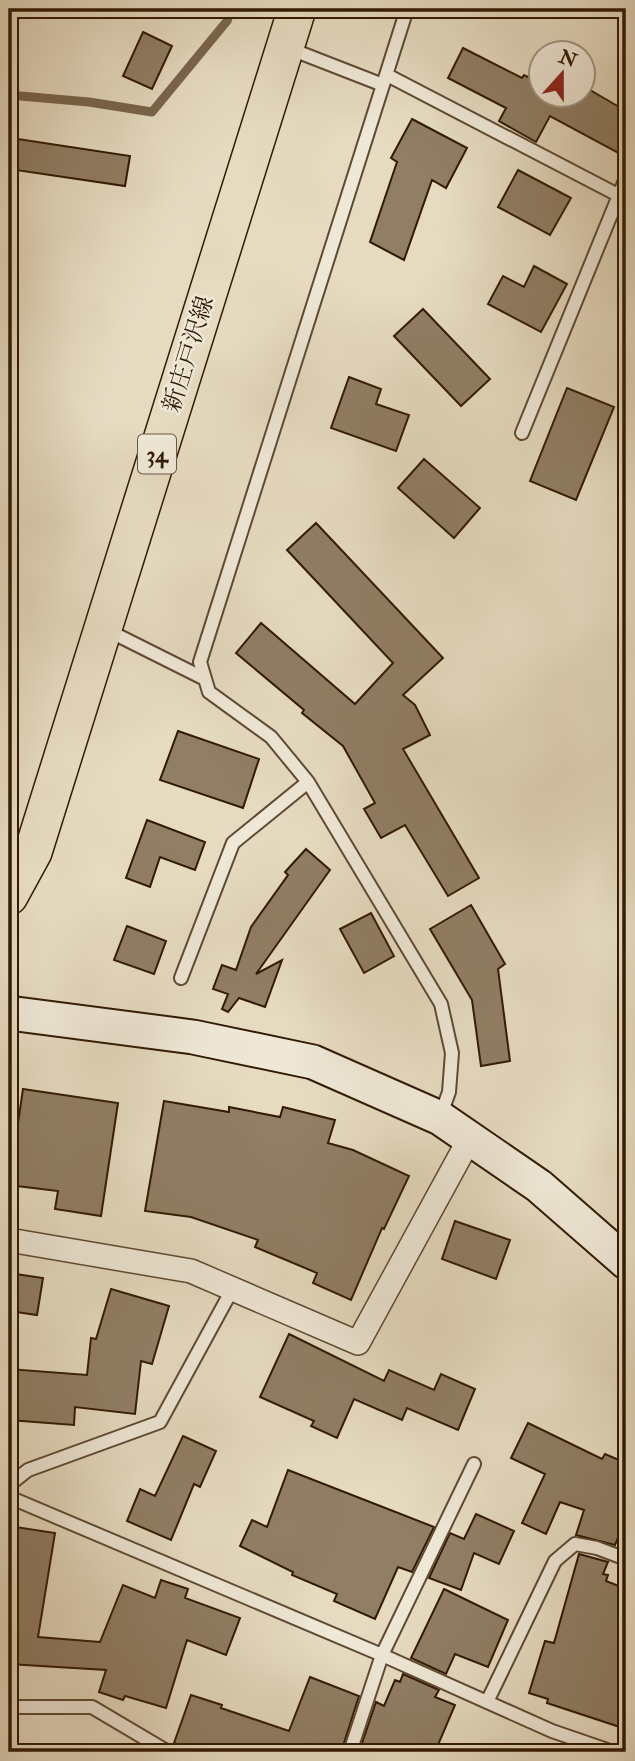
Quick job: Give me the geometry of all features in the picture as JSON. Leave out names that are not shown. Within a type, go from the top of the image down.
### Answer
[{"type":"main road","name":"新庄戸沢線","points":[[9,897],[33,852],[297,9]]},
{"type":"street","points":[[9,1013],[193,1037],[313,1062],[440,1118],[539,1186],[625,1259]]},
{"type":"street","points":[[9,1240],[191,1271],[358,1343],[470,1138]]},
{"type":"lane","points":[[407,9],[200,662],[209,692],[271,737],[308,782],[440,1004],[452,1053],[449,1092],[440,1118]]},
{"type":"lane","points":[[284,47],[385,80],[618,195]]},
{"type":"lane","points":[[522,433],[626,178]]},
{"type":"lane","points":[[103,628],[205,679]]},
{"type":"lane","points":[[181,978],[233,843],[308,782]]},
{"type":"lane","points":[[9,1485],[28,1470],[160,1422],[233,1288]]},
{"type":"lane","points":[[350,1752],[382,1656],[474,1464]]},
{"type":"lane","points":[[9,1497],[552,1731],[613,1752]]},
{"type":"lane","points":[[487,1702],[555,1561],[575,1544],[597,1548],[626,1559]]},
{"type":"lane","points":[[9,1707],[92,1707],[168,1752]]},
{"type":"building","points":[[143,32],[172,46],[152,89],[123,76]]},
{"type":"building","points":[[463,48],[522,78],[526,76],[526,108],[596,108],[596,94],[626,111],[626,157],[550,116],[536,142],[499,121],[506,108],[448,78]]},
{"type":"building","points":[[412,119],[467,148],[446,188],[432,180],[404,260],[370,242],[397,162],[391,158]]},
{"type":"building","points":[[11,138],[130,156],[125,186],[9,169]]},
{"type":"building","points":[[518,170],[571,198],[550,235],[498,207]]},
{"type":"building","points":[[534,266],[567,284],[541,332],[488,304],[503,276],[524,287]]},
{"type":"building","points":[[423,309],[490,379],[461,406],[394,336]]},
{"type":"building","points":[[349,377],[381,389],[376,404],[409,415],[396,451],[331,428]]},
{"type":"building","points":[[567,388],[614,407],[576,500],[530,481]]},
{"type":"building","points":[[424,459],[480,508],[454,538],[398,488]]},
{"type":"building","points":[[316,523],[443,658],[403,695],[415,705],[430,735],[403,749],[479,878],[448,896],[405,825],[381,838],[364,809],[375,803],[343,746],[236,653],[261,623],[355,704],[393,663],[287,550]]},
{"type":"building","points":[[178,731],[259,759],[243,808],[160,780]]},
{"type":"building","points":[[147,820],[205,842],[195,870],[160,857],[150,887],[126,878]]},
{"type":"building","points":[[306,849],[330,870],[256,974],[282,960],[265,1007],[239,998],[228,1012],[222,1009],[228,994],[213,989],[222,965],[236,970],[251,927],[288,875],[285,872]]},
{"type":"building","points":[[471,905],[505,964],[498,969],[510,1061],[481,1066],[472,1000],[430,929]]},
{"type":"building","points":[[371,913],[394,956],[364,973],[340,929]]},
{"type":"building","points":[[127,926],[166,941],[154,974],[114,960]]},
{"type":"building","points":[[23,1089],[118,1103],[101,1216],[55,1209],[58,1191],[9,1185],[9,1156],[13,1157]]},
{"type":"building","points":[[164,1101],[229,1112],[229,1107],[280,1117],[283,1107],[335,1120],[328,1143],[353,1150],[409,1176],[384,1229],[382,1228],[351,1300],[313,1283],[317,1273],[255,1247],[258,1240],[191,1217],[145,1211]]},
{"type":"building","points":[[455,1221],[510,1240],[496,1279],[442,1259]]},
{"type":"building","points":[[9,1273],[43,1278],[37,1315],[9,1311]]},
{"type":"building","points":[[111,1289],[169,1306],[152,1364],[141,1361],[135,1414],[75,1407],[74,1425],[9,1420],[9,1369],[87,1375],[91,1338],[96,1339]]},
{"type":"building","points":[[289,1334],[384,1381],[389,1370],[434,1390],[441,1374],[475,1389],[458,1430],[407,1408],[402,1420],[354,1399],[337,1438],[311,1426],[314,1421],[260,1397]]},
{"type":"building","points":[[528,1423],[602,1459],[605,1454],[626,1463],[626,1519],[615,1545],[576,1535],[584,1510],[560,1502],[546,1534],[522,1523],[545,1474],[511,1458]]},
{"type":"building","points":[[183,1436],[216,1451],[200,1487],[194,1484],[171,1540],[127,1521],[140,1489],[155,1496]]},
{"type":"building","points":[[288,1470],[434,1527],[412,1572],[398,1567],[375,1619],[334,1601],[337,1594],[292,1575],[293,1572],[240,1546],[252,1520],[267,1527]]},
{"type":"building","points":[[476,1514],[514,1531],[499,1564],[474,1553],[461,1590],[429,1578],[450,1533],[464,1539]]},
{"type":"building","points":[[9,1526],[55,1533],[38,1637],[100,1642],[123,1585],[155,1598],[161,1580],[188,1589],[185,1598],[240,1618],[226,1655],[187,1640],[166,1708],[125,1696],[123,1700],[99,1692],[106,1670],[9,1664]]},
{"type":"building","points":[[579,1554],[608,1562],[603,1574],[608,1575],[606,1581],[626,1589],[626,1729],[547,1703],[548,1699],[529,1693],[545,1641],[554,1643]]},
{"type":"building","points":[[444,1589],[508,1620],[488,1667],[455,1654],[446,1674],[411,1658]]},
{"type":"building","points":[[403,1674],[439,1690],[435,1697],[455,1705],[435,1752],[359,1752],[376,1702],[384,1706],[395,1680],[400,1682]]},
{"type":"building","points":[[310,1677],[359,1696],[341,1752],[202,1752],[174,1743],[191,1695],[289,1731]]},
{"type":"waterway","points":[[9,95],[89,102],[152,112],[227,21],[231,9]]}]
